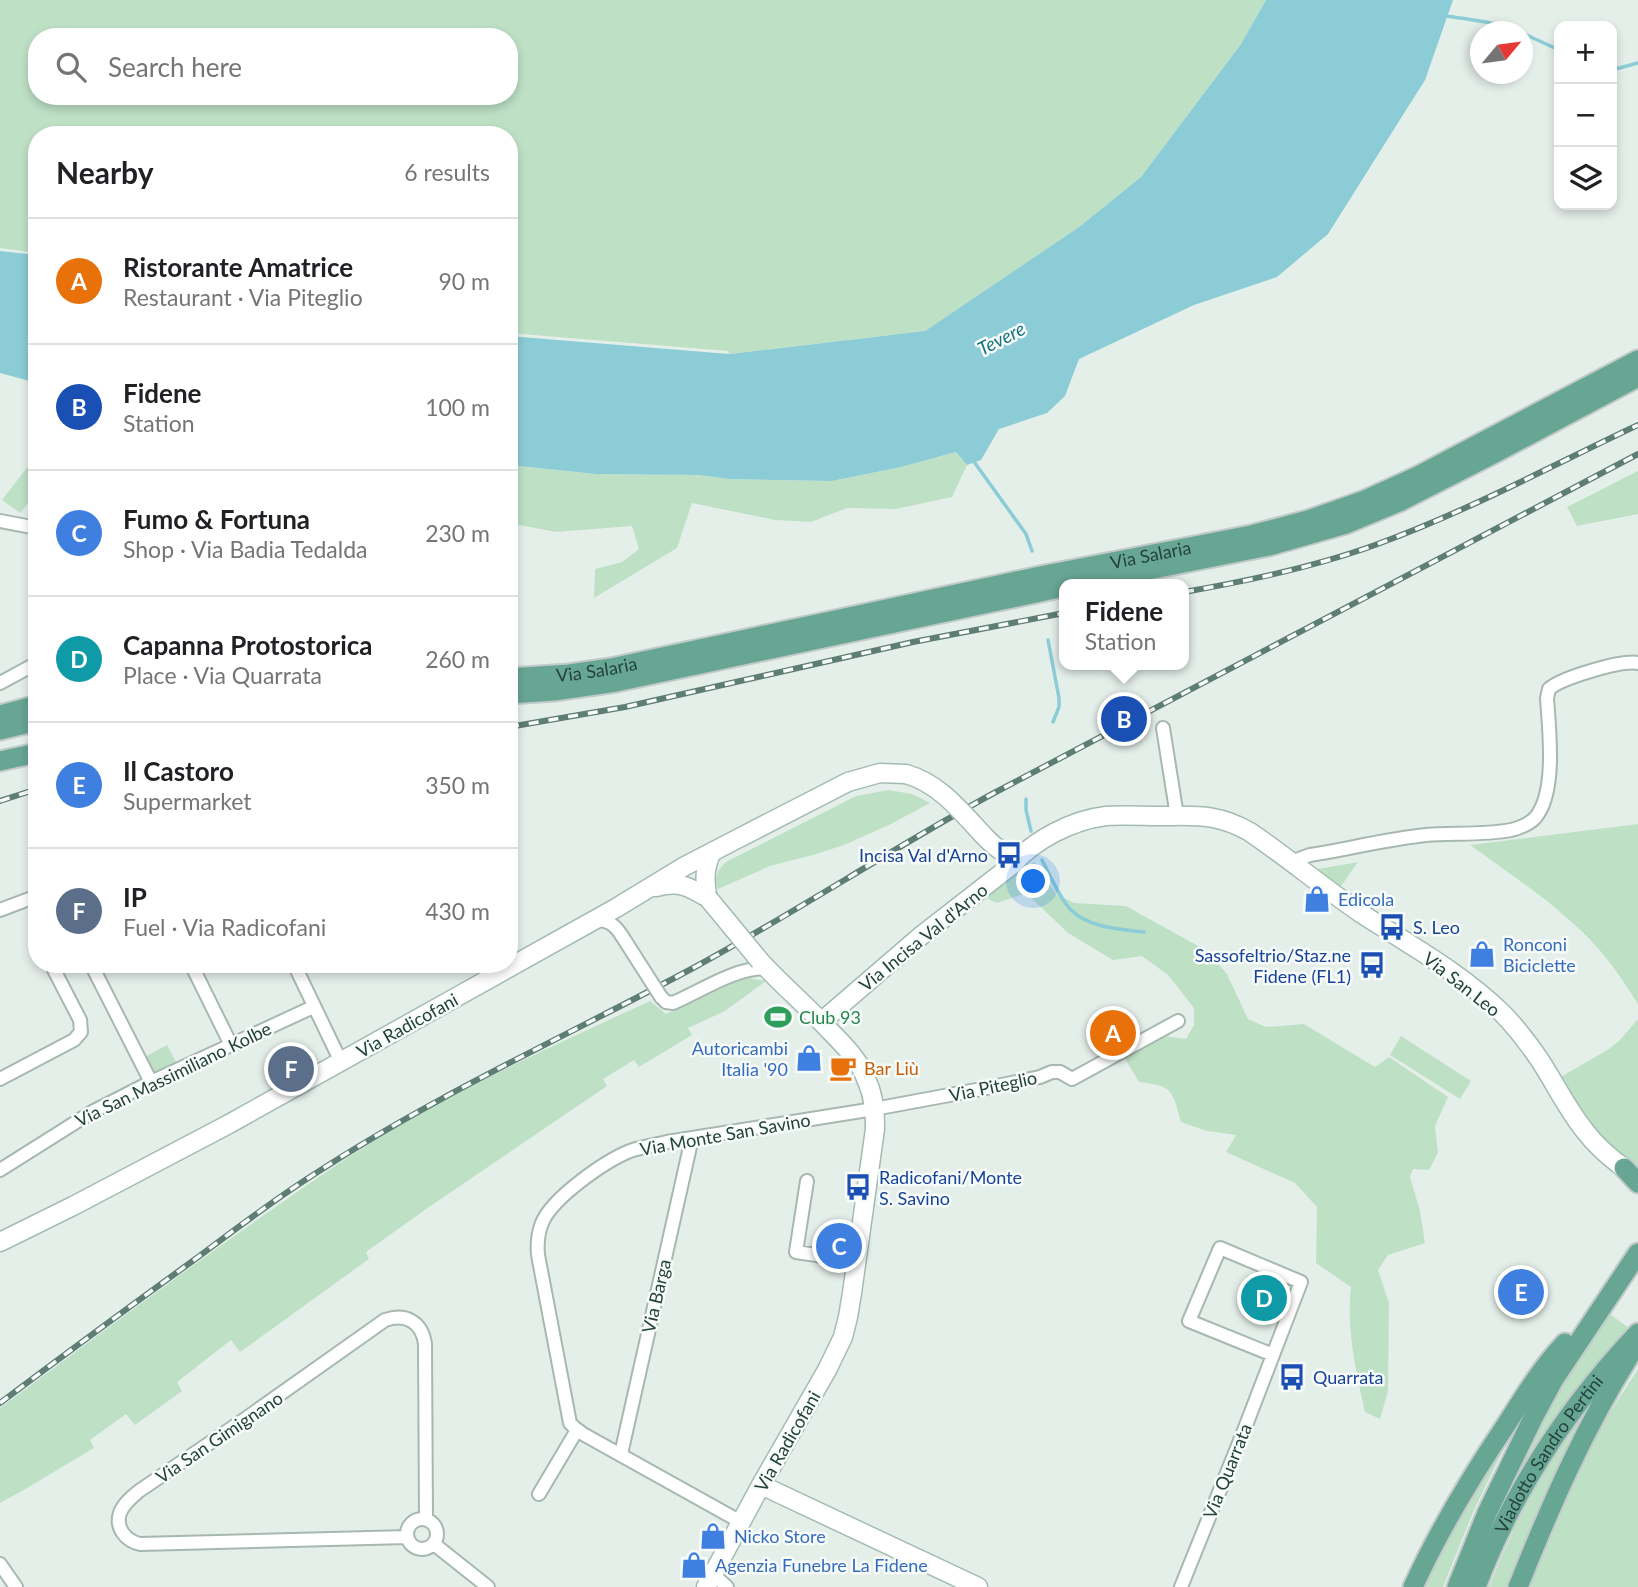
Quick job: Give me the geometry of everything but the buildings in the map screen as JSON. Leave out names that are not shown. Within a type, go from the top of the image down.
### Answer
[{"type":"main road","name":"Via Salaria","points":[[518,677],[611,668],[1251,535],[1308,520],[1365,500],[1418,476],[1638,360]]},
{"type":"main road","name":"Via Salaria","points":[[1103,579],[1269,546],[1346,524],[1399,502],[1638,377]]},
{"type":"main road","name":"Via Salaria","points":[[518,693],[586,688],[1059,588]]},
{"type":"main road","points":[[518,665],[549,663],[611,668]]},
{"type":"main road","points":[[518,702],[554,691]]},
{"type":"main road","points":[[0,715],[28,707]]},
{"type":"main road","points":[[0,730],[28,722]]},
{"type":"main road","points":[[0,761],[28,755]]},
{"type":"main road","points":[[1631,1170],[1638,1183]]},
{"type":"main road","points":[[1413,1587],[1471,1478],[1519,1404],[1560,1349],[1593,1319],[1638,1253]]},
{"type":"main road","name":"Viadotto Sandro Pertini","points":[[1457,1587],[1474,1542],[1518,1445],[1554,1379],[1593,1319]]},
{"type":"main road","name":"Viadotto Sandro Pertini","points":[[1475,1587],[1506,1518],[1540,1459],[1592,1384],[1638,1333]]},
{"type":"main road","points":[[1518,1587],[1561,1484],[1638,1342]]},
{"type":"street","points":[[0,521],[28,526]]},
{"type":"street","points":[[1295,865],[1299,859],[1310,855],[1416,836],[1503,831],[1532,821],[1541,809],[1550,764],[1547,698],[1549,690],[1556,684],[1599,669],[1638,663]]},
{"type":"street","points":[[0,683],[28,668]]},
{"type":"street","points":[[1163,728],[1177,816]]},
{"type":"street","name":"Via Radicofani","points":[[518,963],[685,866],[848,782],[880,773],[906,774],[923,780],[938,790],[997,849],[1008,855],[1023,853]]},
{"type":"street","name":"Via Incisa Val d'Arno","points":[[821,1021],[922,935],[1012,865],[1023,853],[1059,831],[1097,818],[1211,816],[1250,832],[1295,865]]},
{"type":"street","points":[[649,888],[678,884],[702,890],[712,852]]},
{"type":"street","name":"Via San Leo","points":[[1295,865],[1470,985],[1500,1012],[1538,1058],[1585,1132],[1604,1152],[1631,1170]]},
{"type":"street","name":"Via Radicofani","points":[[685,866],[764,965],[846,1048],[861,1068],[870,1088],[874,1109],[873,1143],[857,1261],[841,1342],[710,1580]]},
{"type":"street","points":[[0,910],[28,900]]},
{"type":"street","points":[[594,920],[605,920],[617,928],[661,997],[668,1002],[673,1003],[764,965]]},
{"type":"street","points":[[0,1079],[74,1040],[81,1032],[80,1020],[56,973]]},
{"type":"street","points":[[96,973],[151,1082]]},
{"type":"street","points":[[195,973],[231,1045]]},
{"type":"street","points":[[298,973],[341,1062]]},
{"type":"street","name":"Via Radicofani","points":[[0,1242],[172,1156],[500,973]]},
{"type":"street","name":"Via San Massimiliano Kolbe","points":[[0,1170],[81,1118],[151,1082],[313,1007]]},
{"type":"street","name":"Via Piteglio","points":[[874,1109],[998,1086],[1052,1072],[1060,1072],[1070,1079],[1075,1078],[1178,1021]]},
{"type":"street","name":"Via Monte San Savino","points":[[577,1430],[568,1420],[538,1255],[538,1238],[550,1209],[594,1172],[632,1151],[692,1138],[874,1109]]},
{"type":"street","name":"Via Barga","points":[[621,1454],[692,1138]]},
{"type":"street","points":[[807,1181],[796,1252],[857,1261]]},
{"type":"street","name":"Via Quarrata","points":[[1181,1587],[1275,1349],[1301,1282],[1220,1248],[1189,1321],[1275,1349]]},
{"type":"street","name":"Via San Gimignano","points":[[407,1537],[140,1544],[131,1541],[122,1533],[119,1517],[125,1505],[139,1491],[385,1320],[401,1316],[415,1322],[421,1329],[425,1344],[426,1519]]},
{"type":"street","points":[[540,1494],[577,1430],[741,1522]]},
{"type":"street","points":[[761,1485],[946,1580],[978,1587]]},
{"type":"street","points":[[426,1519],[432,1522],[438,1536],[428,1548],[418,1548],[407,1537],[409,1527],[416,1520],[426,1519]]},
{"type":"street","points":[[434,1544],[488,1587]]},
{"type":"street","points":[[0,1564],[16,1587]]},
{"type":"street","points":[[710,1580],[727,1587]]},
{"type":"green space","points":[[0,0],[1266,0],[1241,44],[1141,177],[1079,227],[925,331],[729,354],[728,351],[518,334],[518,126],[28,126],[28,252],[0,248]]},
{"type":"green space","points":[[956,452],[967,465],[952,497],[896,509],[847,508],[811,522],[775,520],[692,503],[677,548],[594,598],[595,569],[622,562],[639,549],[632,526],[556,532],[518,525],[518,466],[596,474],[832,481]]},
{"type":"green space","points":[[28,466],[28,503],[20,513],[2,500]]},
{"type":"green space","points":[[1638,471],[1638,514],[1577,526],[1567,507]]},
{"type":"green space","points":[[888,790],[912,794],[930,803],[844,845],[770,866],[718,889],[717,874],[726,862],[856,796]]},
{"type":"green space","points":[[1638,824],[1638,1004],[1607,959],[1577,927],[1543,898],[1470,845]]},
{"type":"green space","points":[[1035,862],[1056,894],[1074,903],[1126,906],[1207,951],[1227,974],[1248,1019],[1266,1027],[1304,1024],[1375,1067],[1389,1057],[1448,1097],[1435,1126],[1438,1153],[1429,1170],[1413,1169],[1410,1177],[1420,1211],[1425,1243],[1388,1255],[1378,1270],[1389,1303],[1388,1391],[1380,1419],[1365,1412],[1351,1334],[1351,1287],[1316,1263],[1317,1207],[1295,1183],[1226,1152],[1236,1135],[1207,1131],[1181,1122],[1173,1096],[1159,1085],[1139,1082],[1124,1057],[1164,1036],[1186,1039],[1194,1025],[1194,1008],[1168,975],[1142,956],[1113,960],[1068,933],[1026,893],[997,903],[988,899],[991,882],[1006,878]]},
{"type":"green space","points":[[1358,862],[1339,889],[1312,870]]},
{"type":"green space","points":[[749,978],[766,981],[725,1011],[688,1028],[692,1035],[639,1067],[634,1060],[603,1079],[607,1086],[366,1252],[369,1259],[240,1352],[231,1340],[177,1382],[182,1391],[135,1425],[126,1414],[90,1440],[94,1448],[0,1503],[0,1408],[257,1220],[380,1137],[513,1065],[650,1001],[666,1014],[726,985]]},
{"type":"green space","points":[[1638,1019],[1638,1167],[1602,1141],[1557,1079],[1609,1049]]},
{"type":"green space","points":[[1401,1036],[1471,1081],[1460,1099],[1390,1055]]},
{"type":"green space","points":[[167,1045],[177,1064],[152,1076],[143,1058]]},
{"type":"green space","points":[[1607,1312],[1629,1328],[1583,1380],[1542,1443],[1471,1574],[1492,1519],[1553,1397]]},
{"type":"green space","points":[[1638,1369],[1638,1587],[1529,1587],[1603,1423]]},
{"type":"green space","points":[[1583,1416],[1588,1420],[1511,1587],[1489,1587],[1542,1476]]},
{"type":"green space","points":[[1501,1442],[1506,1444],[1474,1510],[1443,1587],[1419,1587]]},
{"type":"water","name":"Tevere","points":[[1266,0],[1453,0],[1425,80],[1328,234],[1277,277],[1194,305],[1079,359],[1065,396],[1047,413],[999,429],[981,460],[967,465],[956,452],[832,481],[596,474],[518,466],[518,337],[729,354],[925,331],[1079,227],[1141,177],[1241,44]]},
{"type":"water","points":[[0,251],[28,254],[28,381],[0,373]]},
{"type":"waterway","points":[[1447,16],[1476,21]]},
{"type":"waterway","points":[[1533,38],[1554,48]]},
{"type":"waterway","points":[[1617,69],[1638,63]]},
{"type":"waterway","points":[[972,459],[1026,534],[1032,551]]},
{"type":"waterway","points":[[1048,640],[1059,698],[1059,707],[1053,722]]},
{"type":"waterway","points":[[1026,799],[1031,831]]},
{"type":"waterway","points":[[1042,860],[1062,898],[1077,915],[1095,924],[1144,932]]},
{"type":"railway","points":[[1189,591],[1281,573],[1375,545],[1475,503],[1638,425]]},
{"type":"railway","points":[[0,1403],[283,1195],[406,1118],[695,967],[994,793],[1638,454]]},
{"type":"railway","points":[[518,725],[625,707],[913,642],[1059,614]]},
{"type":"railway","points":[[0,801],[28,792]]},
{"type":"place","name":"Fidene","points":[[1124,719]]},
{"type":"place","name":"Incisa Val d'Arno","points":[[1009,855]]},
{"type":"place","name":"Edicola","points":[[1317,899]]},
{"type":"place","name":"S. Leo","points":[[1392,927]]},
{"type":"place","name":"Ronconi Biciclette","points":[[1482,954]]},
{"type":"place","name":"Sassofeltrio/Staz.ne Fidene (FL1)","points":[[1372,965]]},
{"type":"place","name":"Club 93","points":[[778,1017]]},
{"type":"place","name":"Ristorante Amatrice","points":[[1113,1033]]},
{"type":"place","name":"Autoricambi Italia '90","points":[[809,1058]]},
{"type":"place","name":"Bar Liù","points":[[843,1068]]},
{"type":"place","name":"IP","points":[[291,1069]]},
{"type":"place","name":"Radicofani/Monte S. Savino","points":[[858,1187]]},
{"type":"place","name":"Fumo & Fortuna","points":[[839,1246]]},
{"type":"place","name":"Il Castoro","points":[[1521,1292]]},
{"type":"place","name":"Capanna Protostorica","points":[[1264,1298]]},
{"type":"place","name":"Quarrata","points":[[1292,1377]]},
{"type":"place","name":"Nicko Store","points":[[713,1536]]},
{"type":"place","name":"Agenzia Funebre La Fidene","points":[[694,1565]]}]
